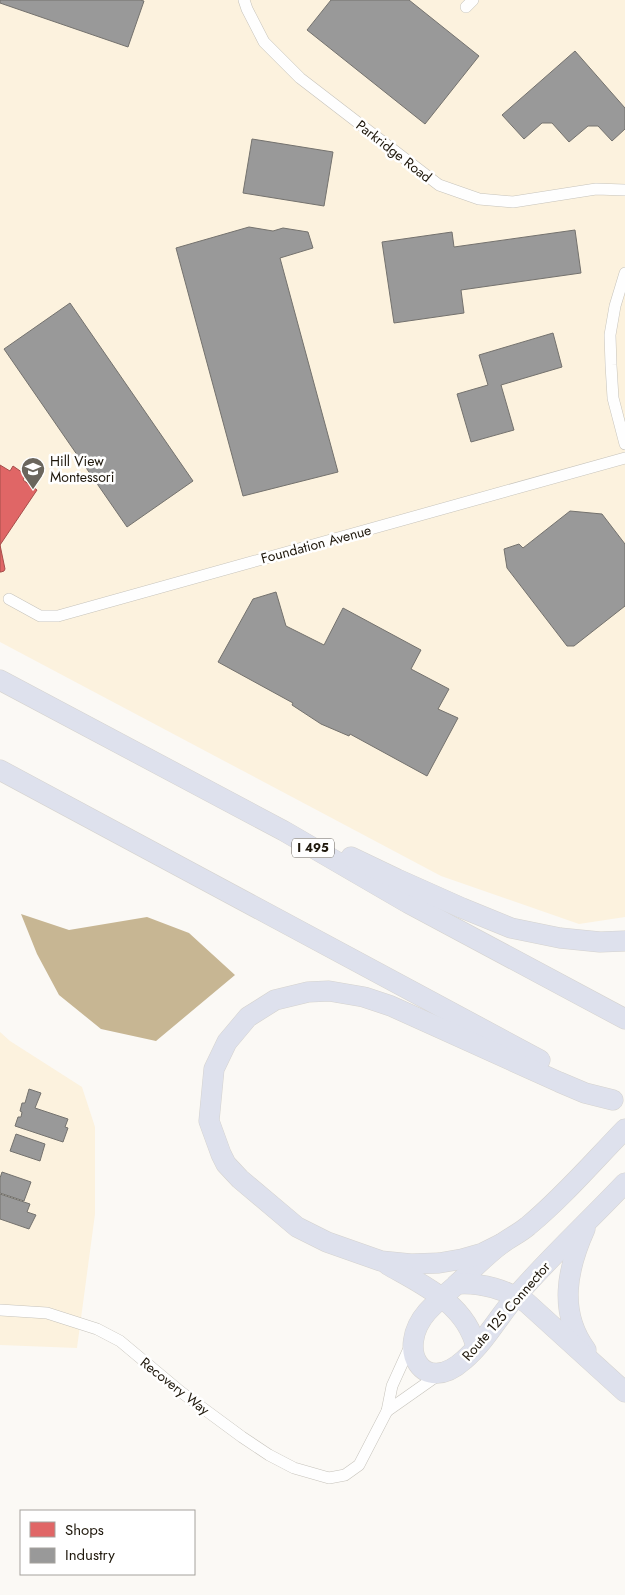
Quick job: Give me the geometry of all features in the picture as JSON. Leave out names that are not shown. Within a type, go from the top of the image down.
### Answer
[{"type":"highway","name":"I 495","points":[[0,680],[284,831],[408,903],[625,1019]]},
{"type":"highway","points":[[0,770],[619,1103]]},
{"type":"highway","points":[[284,831],[359,860],[397,880],[511,928],[560,938],[600,942],[625,941]]},
{"type":"highway","points":[[619,1103],[585,1093],[559,1082],[391,1006],[364,997],[329,991],[308,992],[275,1000],[248,1017],[227,1042],[214,1069],[209,1121],[226,1164],[240,1179],[297,1227],[327,1242],[382,1262],[422,1284],[450,1291],[470,1283],[516,1296],[528,1303],[625,1392]]},
{"type":"highway","points":[[382,1262],[439,1263],[462,1259],[501,1244],[528,1227],[620,1135]]},
{"type":"highway","name":"Route 125 Connector","points":[[440,1373],[458,1365],[476,1347],[516,1296],[625,1184]]},
{"type":"highway","points":[[589,1221],[577,1247],[568,1281],[568,1304],[572,1324],[580,1342],[601,1370]]},
{"type":"highway","points":[[440,1373],[427,1372],[415,1360],[412,1342],[416,1332],[426,1313],[501,1244]]},
{"type":"highway","points":[[450,1291],[452,1306],[466,1321],[476,1347]]},
{"type":"street","name":"Parkridge Road","points":[[244,0],[264,42],[300,78],[439,185],[479,199],[513,202],[596,189],[625,190]]},
{"type":"street","points":[[625,273],[615,306],[610,335],[613,398],[625,444]]},
{"type":"street","name":"Foundation Avenue","points":[[9,599],[40,616],[58,616],[625,458]]},
{"type":"street","name":"Recovery Way","points":[[0,1310],[47,1313],[97,1329],[120,1341],[181,1392],[242,1437],[269,1455],[294,1468],[312,1474],[329,1478],[344,1475],[359,1465],[387,1411]]},
{"type":"street","points":[[387,1411],[392,1386],[412,1342]]},
{"type":"street","points":[[387,1411],[440,1373]]},
{"type":"shaded area","points":[[0,0],[625,0],[625,917],[579,924],[441,876],[0,642]]},
{"type":"shaded area","points":[[21,914],[69,930],[147,917],[189,933],[235,975],[156,1041],[101,1029],[59,995],[37,954]]},
{"type":"shaded area","points":[[0,1032],[10,1041],[82,1087],[95,1127],[95,1214],[77,1348],[0,1345]]},
{"type":"building: Shops","points":[[0,465],[10,471],[13,466],[26,475],[23,480],[37,490],[0,545]]},
{"type":"building: Shops","points":[[0,545],[5,569],[1,572],[0,572]]},
{"type":"building: Industry","points":[[0,0],[144,1],[128,47],[0,3]]},
{"type":"building: Industry","points":[[331,0],[409,0],[479,56],[425,124],[307,30]]},
{"type":"building: Industry","points":[[575,51],[625,108],[625,129],[612,141],[598,126],[588,126],[569,142],[552,123],[542,123],[524,139],[502,115]]},
{"type":"building: Industry","points":[[252,139],[333,152],[324,206],[243,193]]},
{"type":"building: Industry","points":[[249,227],[273,231],[283,228],[308,232],[313,248],[280,258],[338,472],[243,496],[176,248]]},
{"type":"building: Industry","points":[[575,230],[581,273],[461,290],[464,313],[394,323],[382,242],[452,232],[454,247]]},
{"type":"building: Industry","points":[[70,303],[193,481],[127,527],[4,349]]},
{"type":"building: Industry","points":[[553,333],[562,367],[501,385],[514,430],[471,442],[457,394],[488,385],[479,355]]},
{"type":"building: Industry","points":[[570,511],[602,514],[625,544],[625,606],[574,646],[567,646],[507,568],[504,549],[519,544],[523,548]]},
{"type":"building: Industry","points":[[276,592],[286,626],[324,645],[343,608],[421,650],[411,669],[449,689],[438,709],[458,718],[427,776],[350,734],[349,736],[321,724],[292,705],[293,703],[218,662],[253,599]]},
{"type":"building: Industry","points":[[29,1089],[41,1093],[35,1108],[68,1119],[65,1127],[68,1128],[63,1142],[15,1126],[18,1117],[21,1117],[22,1103],[25,1103]]},
{"type":"building: Industry","points":[[16,1134],[45,1144],[40,1161],[10,1151]]},
{"type":"building: Industry","points":[[2,1172],[31,1182],[24,1201],[0,1193]]},
{"type":"building: Industry","points":[[0,1194],[30,1204],[27,1212],[36,1215],[29,1229],[0,1219]]},
{"type":"place","name":"Hill View Montessori","points":[[33,490]]}]
